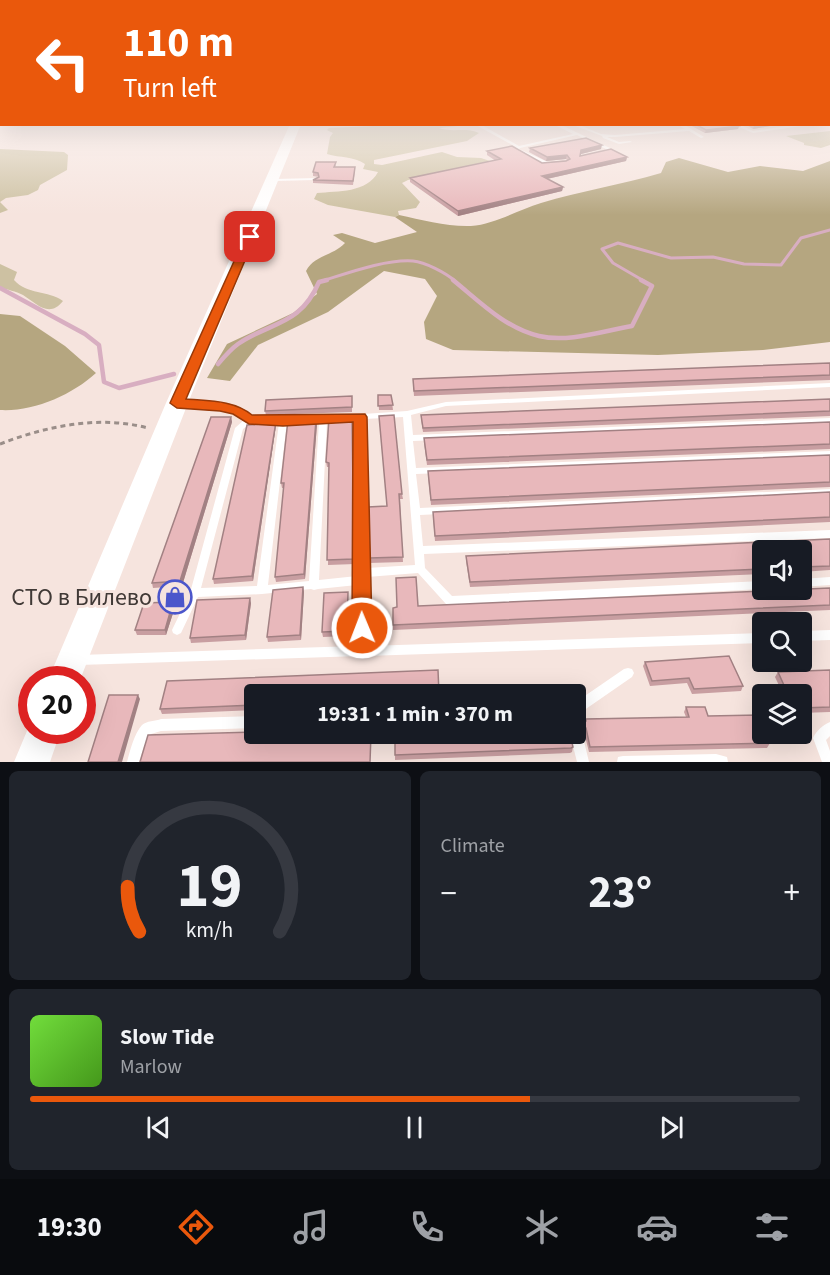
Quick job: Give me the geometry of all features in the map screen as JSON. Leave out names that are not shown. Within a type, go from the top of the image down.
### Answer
[{"type":"street","points":[[70,666],[177,403],[289,144]]},
{"type":"street","points":[[32,762],[39,744]]},
{"type":"lane","points":[[512,144],[518,147],[534,144]]},
{"type":"lane","points":[[595,154],[606,152],[608,148],[598,144]]},
{"type":"lane","points":[[518,147],[517,150],[545,164],[558,163]]},
{"type":"lane","points":[[274,180],[315,179]]},
{"type":"lane","points":[[177,403],[220,406],[238,411],[249,420],[323,420],[407,414],[446,404],[830,385]]},
{"type":"lane","points":[[407,414],[420,569],[450,601],[752,586]]},
{"type":"lane","points":[[360,417],[363,652]]},
{"type":"lane","points":[[177,630],[195,593],[239,428],[249,420]]},
{"type":"lane","points":[[314,586],[323,420]]},
{"type":"lane","points":[[262,590],[283,421]]},
{"type":"lane","points":[[409,438],[830,421]]},
{"type":"lane","points":[[411,471],[830,454]]},
{"type":"lane","points":[[415,512],[830,492]]},
{"type":"lane","points":[[418,550],[830,534]]},
{"type":"lane","points":[[195,593],[314,586],[420,569]]},
{"type":"lane","points":[[812,582],[830,581]]},
{"type":"lane","points":[[812,636],[830,635]]},
{"type":"lane","points":[[96,668],[363,652],[752,638]]},
{"type":"lane","points":[[586,702],[627,673]]},
{"type":"lane","points":[[134,762],[138,744],[147,729],[161,725],[244,722]]},
{"type":"lane","points":[[828,762],[819,738],[830,728]]},
{"type":"lane","points":[[579,744],[583,762]]},
{"type":"lane","points":[[623,762],[716,760],[722,762]]},
{"type":"path","points":[[0,444],[40,430],[86,424],[134,423],[165,434]]},
{"type":"shaded area","points":[[329,144],[454,144],[374,160],[374,164],[382,165],[442,152],[457,157],[481,158],[490,161],[490,164],[402,183],[420,202],[416,208],[398,211],[399,215],[395,217],[328,205],[314,199],[317,193],[351,190],[367,184],[378,172],[363,169],[365,164],[356,160],[327,154]]},
{"type":"shaded area","points":[[804,144],[830,144],[821,148]]},
{"type":"shaded area","points":[[0,149],[64,152],[68,155],[67,170],[40,185],[38,190],[28,195],[6,198],[0,202]]},
{"type":"shaded area","points":[[679,158],[728,172],[760,166],[803,171],[830,161],[830,342],[763,350],[658,355],[453,350],[426,339],[424,322],[437,296],[425,279],[384,271],[328,312],[258,345],[230,381],[207,378],[227,344],[293,313],[317,294],[306,271],[314,262],[345,243],[333,235],[342,233],[375,243],[417,232],[395,217],[399,215],[435,223],[480,225],[556,199],[661,173],[666,162]]},
{"type":"shaded area","points":[[0,202],[8,210],[0,213]]},
{"type":"shaded area","points":[[0,264],[17,272],[14,280],[19,285],[63,301],[53,309],[43,308],[20,294],[0,287]]},
{"type":"shaded area","points":[[0,314],[20,316],[65,346],[96,373],[64,395],[39,405],[0,410]]},
{"type":"building","points":[[555,144],[599,144],[602,145],[581,150],[580,156],[611,149],[627,157],[542,176],[563,187],[458,211],[410,178],[501,159],[487,151],[512,146],[542,163],[570,159],[567,155],[547,157],[530,148]]},
{"type":"building","points":[[316,162],[336,162],[334,167],[355,167],[353,181],[313,180],[319,177],[318,173],[313,172]]},
{"type":"building","points":[[830,363],[830,375],[414,391],[413,379]]},
{"type":"building","points":[[378,395],[391,395],[393,405],[378,406]]},
{"type":"building","points":[[352,396],[352,407],[265,411],[266,400]]},
{"type":"building","points":[[830,399],[830,411],[423,428],[421,415]]},
{"type":"building","points":[[394,415],[402,494],[399,494],[403,557],[369,558],[368,507],[387,506],[379,416]]},
{"type":"building","points":[[211,417],[231,417],[180,581],[152,583]]},
{"type":"building","points":[[329,418],[352,418],[354,559],[327,560],[329,463],[326,462]]},
{"type":"building","points":[[288,420],[316,420],[304,574],[275,577],[284,483],[281,483]]},
{"type":"building","points":[[264,421],[276,421],[252,576],[213,579],[247,425],[263,424]]},
{"type":"building","points":[[830,422],[830,444],[427,460],[424,438]]},
{"type":"building","points":[[830,455],[830,482],[431,500],[428,471]]},
{"type":"building","points":[[830,492],[830,517],[435,536],[433,512]]},
{"type":"building","points":[[830,539],[830,566],[812,567],[812,540],[809,540]]},
{"type":"building","points":[[752,543],[752,569],[470,582],[466,556]]},
{"type":"building","points":[[416,577],[418,606],[752,591],[752,600],[812,600],[812,589],[830,588],[830,605],[393,625],[393,608],[397,607],[396,578]]},
{"type":"building","points":[[303,587],[300,635],[267,637],[273,590]]},
{"type":"building","points":[[348,592],[347,631],[322,632],[324,593]]},
{"type":"building","points":[[250,598],[245,635],[190,638],[197,600]]},
{"type":"building","points":[[173,602],[165,630],[135,630],[144,603]]},
{"type":"building","points":[[729,656],[743,686],[694,689],[689,678],[652,681],[645,662]]},
{"type":"building","points":[[438,670],[439,684],[244,684],[244,705],[160,709],[167,681]]},
{"type":"building","points":[[830,670],[830,707],[812,708],[812,684],[783,684],[778,672]]},
{"type":"building","points":[[109,695],[138,695],[118,762],[88,762],[94,744],[96,744],[96,736]]},
{"type":"building","points":[[686,707],[705,707],[708,716],[752,715],[752,743],[590,747],[586,728],[586,719],[689,717]]},
{"type":"building","points":[[244,732],[244,744],[371,744],[370,762],[140,762],[148,735]]},
{"type":"building","points":[[395,744],[572,744],[573,747],[571,748],[395,755]]},
{"type":"waterway","points":[[644,281],[613,263],[602,249],[618,243],[671,258],[713,257],[744,264],[781,265],[801,238],[830,230]]},
{"type":"waterway","points":[[322,281],[367,267],[402,261],[423,263],[441,271],[455,281]]},
{"type":"waterway","points":[[218,364],[238,344],[294,315],[303,307],[319,282],[327,280]]},
{"type":"waterway","points":[[453,280],[493,313],[515,327],[550,338],[586,336],[632,326],[652,286],[641,280]]},
{"type":"waterway","points":[[0,288],[85,334],[99,345],[104,382],[119,388],[174,374]]},
{"type":"place","name":"СТО в Билево","points":[[175,597]]},
{"type":"route","points":[[250,237],[177,403],[220,406],[238,411],[249,420],[323,420],[360,417],[362,628]]}]
